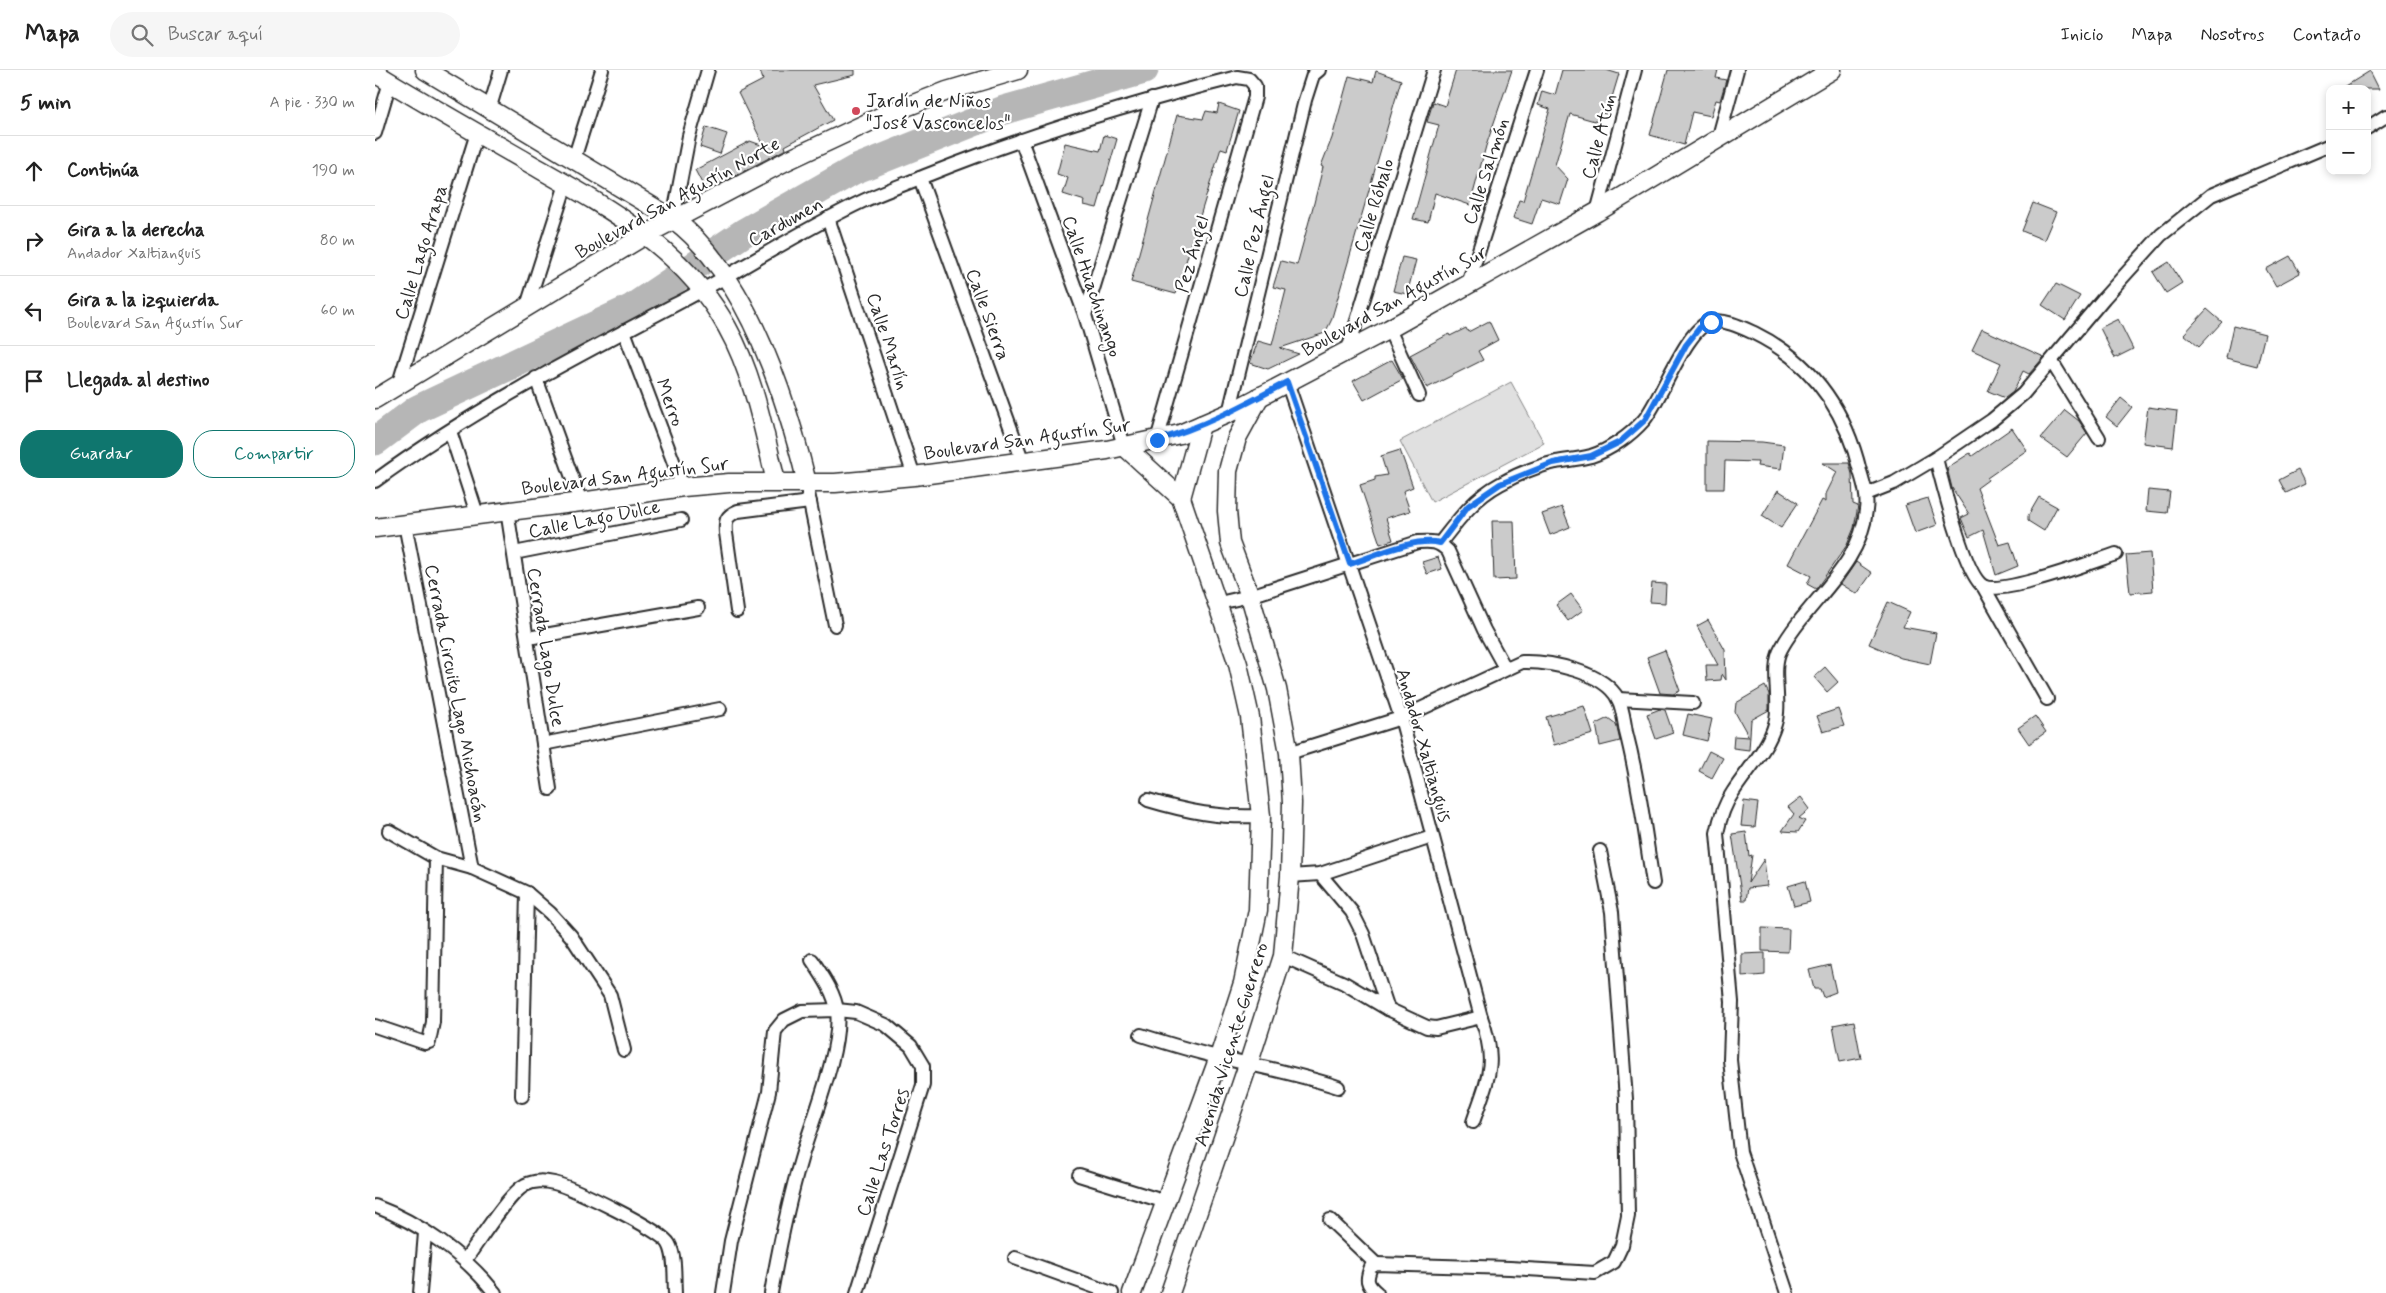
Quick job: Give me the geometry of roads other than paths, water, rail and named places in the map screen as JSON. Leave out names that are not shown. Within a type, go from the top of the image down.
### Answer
[{"type":"main road","points":[[425,70],[673,219],[691,234],[722,271],[755,329],[794,431],[807,483]]},
{"type":"main road","name":"Boulevard San Agustín Norte","points":[[375,399],[647,234],[786,161],[880,117],[947,91],[1018,70]]},
{"type":"main road","name":"Boulevard San Agustín Sur","points":[[375,528],[683,487],[776,482],[807,483],[914,476],[1023,462],[1157,440],[1229,413],[1389,329],[1597,212],[1832,70]]},
{"type":"main road","points":[[375,73],[566,184],[647,234],[665,249],[698,285],[728,328],[756,398],[776,482]]},
{"type":"main road","name":"Avenida Vicente Guerrero","points":[[1170,1293],[1283,956],[1290,876],[1292,802],[1289,753],[1277,689],[1250,596],[1230,542],[1227,511],[1228,471],[1237,438],[1260,396]]},
{"type":"main road","points":[[1181,498],[1201,425]]},
{"type":"main road","name":"Avenida Vicente Guerrero","points":[[1124,446],[1181,498],[1219,603],[1238,664],[1250,717],[1261,816],[1258,910],[1243,983],[1219,1057],[1132,1293]]},
{"type":"street","points":[[489,110],[501,70]]},
{"type":"street","points":[[574,159],[602,70]]},
{"type":"street","points":[[673,219],[689,136],[708,70]]},
{"type":"street","name":"Calle Pez Ángel","points":[[1229,413],[1305,100],[1313,76],[1319,70]]},
{"type":"street","name":"Calle Róbalo","points":[[1348,350],[1434,70]]},
{"type":"street","name":"Calle Salmón","points":[[1468,284],[1537,70]]},
{"type":"street","name":"Calle Atún","points":[[1597,212],[1635,70]]},
{"type":"street","points":[[1718,140],[1737,70]]},
{"type":"street","name":"Cardumen","points":[[375,481],[450,431],[536,378],[624,331],[722,271],[828,218],[920,178],[1021,140],[1152,99],[1237,77],[1249,79]]},
{"type":"street","name":"Pez Ángel","points":[[1157,440],[1255,96],[1255,86],[1249,79]]},
{"type":"street","points":[[375,133],[390,82]]},
{"type":"street","points":[[1085,315],[1152,99]]},
{"type":"street","points":[[2371,125],[2386,116]]},
{"type":"street","name":"Calle Lago Arapa","points":[[399,383],[477,133]]},
{"type":"street","name":"Calle Huachinango","points":[[1021,140],[1085,315],[1124,446]]},
{"type":"street","points":[[1866,494],[1894,483],[1936,458],[1992,420],[2023,394],[2052,362],[2104,298],[2161,235],[2211,195],[2326,147]]},
{"type":"street","name":"Calle Sierra","points":[[920,178],[1023,462]]},
{"type":"street","points":[[527,306],[566,184]]},
{"type":"street","name":"Calle Marlín","points":[[828,218],[914,476]]},
{"type":"street","points":[[1440,543],[1468,506],[1500,484],[1553,463],[1591,456],[1620,442],[1645,420],[1686,345],[1701,326],[1711,322],[1731,324],[1781,347],[1812,374],[1833,403],[1854,447],[1866,494],[1867,509],[1861,537],[1838,573],[1787,637],[1778,653],[1778,713],[1774,727],[1751,767],[1732,792],[1721,812],[1717,833],[1731,1002],[1730,1060],[1740,1152],[1787,1293]]},
{"type":"street","points":[[1389,329],[1419,396]]},
{"type":"street","name":"Merro","points":[[624,331],[683,487]]},
{"type":"street","points":[[2052,362],[2099,438]]},
{"type":"street","points":[[536,378],[581,502]]},
{"type":"street","name":"Andador Xaltianguis","points":[[1287,382],[1401,718],[1481,1017],[1490,1041],[1491,1063],[1473,1122]]},
{"type":"street","points":[[450,431],[477,514]]},
{"type":"street","points":[[1936,458],[1955,526],[1975,578],[1983,586],[2047,699]]},
{"type":"street","points":[[807,483],[835,625]]},
{"type":"street","points":[[737,611],[725,528],[728,515],[738,510],[810,502]]},
{"type":"street","name":"Cerrada Lago Dulce","points":[[507,510],[550,789]]},
{"type":"street","name":"Calle Lago Dulce","points":[[514,553],[681,520]]},
{"type":"street","name":"Cerrada Circuito Lago Michoacán","points":[[405,524],[472,868]]},
{"type":"street","points":[[1219,603],[1250,596],[1418,542],[1430,541],[1440,543],[1448,551],[1484,630],[1505,668]]},
{"type":"street","points":[[1983,586],[1995,589],[2036,580],[2116,554]]},
{"type":"street","points":[[528,638],[699,608]]},
{"type":"street","points":[[1289,753],[1401,718],[1505,668],[1522,662],[1541,661],[1576,669],[1601,683],[1618,699],[1631,752],[1653,883]]},
{"type":"street","points":[[1618,699],[1693,703]]},
{"type":"street","points":[[543,744],[720,709]]},
{"type":"street","points":[[1148,800],[1179,809],[1228,818],[1261,816]]},
{"type":"street","points":[[389,831],[436,858],[472,868],[527,893],[550,913],[571,936],[609,995],[624,1050]]},
{"type":"street","points":[[1290,876],[1320,874],[1432,838]]},
{"type":"street","points":[[1377,1293],[1368,1285],[1366,1278],[1371,1267],[1376,1264],[1595,1273],[1613,1262],[1622,1245],[1628,1216],[1626,1099],[1613,921],[1600,850]]},
{"type":"street","points":[[375,1026],[425,1043],[429,1042],[433,1022],[436,858]]},
{"type":"street","points":[[1320,874],[1352,912],[1363,934],[1388,1009]]},
{"type":"street","points":[[522,1096],[527,893]]},
{"type":"street","points":[[1283,956],[1344,984],[1388,1009],[1427,1027],[1436,1028],[1481,1017]]},
{"type":"street","points":[[771,1293],[801,1160],[827,1076],[836,1036],[837,1010],[826,981],[812,960]]},
{"type":"street","name":"Calle Las Torres","points":[[723,1293],[731,1241],[767,1101],[775,1031],[784,1020],[802,1011],[837,1010],[856,1012],[886,1025],[911,1046],[923,1066],[923,1085],[857,1293]]},
{"type":"street","points":[[1141,1035],[1338,1087]]},
{"type":"street","points":[[1079,1175],[1166,1202]]},
{"type":"street","points":[[465,1260],[512,1197],[524,1186],[539,1181],[557,1184],[644,1224],[661,1234],[669,1244],[675,1293]]},
{"type":"street","points":[[375,1206],[425,1232],[465,1260],[495,1293]]},
{"type":"street","points":[[1330,1220],[1376,1264]]},
{"type":"street","points":[[420,1293],[425,1232]]},
{"type":"street","points":[[1015,1258],[1112,1293]]},
{"type":"waterway","points":[[375,441],[418,409],[632,308],[745,232],[854,170],[1004,110],[1144,70]]},
{"type":"place","name":"Jardín de Niños \"José Vasconcelos\"","points":[[856,111]]}]
